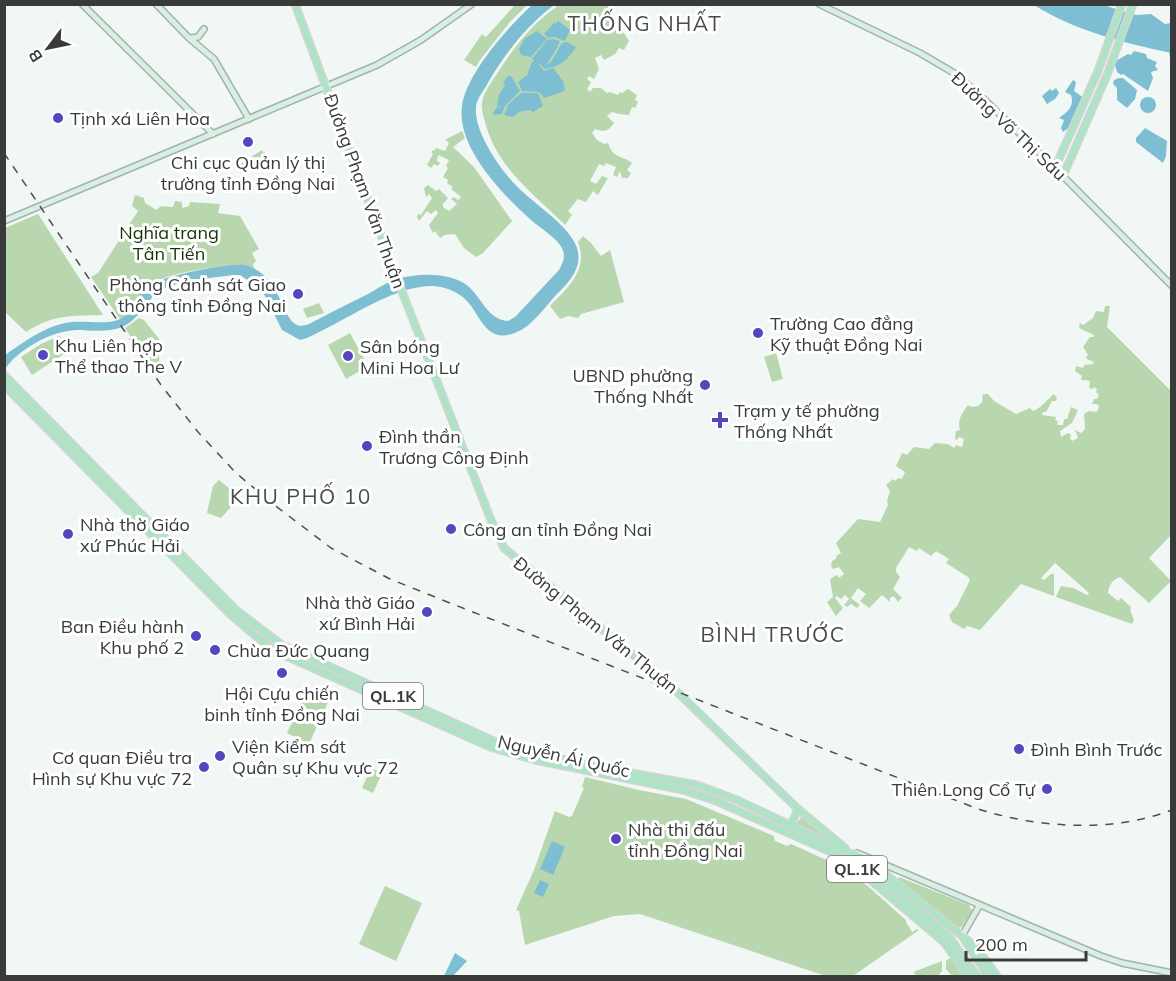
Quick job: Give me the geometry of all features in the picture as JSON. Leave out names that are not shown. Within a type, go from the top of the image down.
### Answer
[{"type":"main road","points":[[82,4],[213,134]]},
{"type":"main road","points":[[156,4],[189,38],[214,59],[249,119]]},
{"type":"main road","name":"Đường Phạm Văn Thuận","points":[[295,4],[403,294],[491,520],[505,549],[672,687],[798,809],[854,854]]},
{"type":"main road","points":[[4,221],[352,76],[408,48],[472,4]]},
{"type":"main road","name":"Đường Võ Thị Sáu","points":[[819,4],[950,69],[981,96],[1172,285]]},
{"type":"main road","points":[[1055,168],[1098,71],[1122,4]]},
{"type":"main road","points":[[1063,176],[1107,75],[1133,4]]},
{"type":"main road","points":[[189,38],[198,37],[204,29]]},
{"type":"main road","name":"QL.1K","points":[[4,375],[38,414],[169,546],[242,625],[281,654]]},
{"type":"main road","name":"QL.1K","points":[[4,385],[38,414]]},
{"type":"main road","name":"QL.1K","points":[[183,561],[240,614],[286,648]]},
{"type":"main road","points":[[281,654],[286,648]]},
{"type":"main road","name":"Nguyễn Ái Quốc","points":[[286,648],[498,746]]},
{"type":"main road","name":"Nguyễn Ái Quốc","points":[[281,654],[535,760],[709,789],[737,800],[789,829]]},
{"type":"main road","points":[[789,829],[798,809]]},
{"type":"main road","name":"QL.1K","points":[[789,829],[881,867],[973,943],[997,976]]},
{"type":"main road","name":"QL.1K","points":[[789,829],[848,862],[942,941],[953,947],[968,976]]},
{"type":"main road","name":"QL.1K","points":[[854,854],[953,947],[977,976]]},
{"type":"main road","points":[[881,867],[1113,960],[1172,973]]},
{"type":"main road","points":[[953,947],[979,906]]},
{"type":"main road","name":"QL.1K","points":[[962,936],[988,976]]},
{"type":"green space","points":[[515,5],[527,5],[510,22],[476,67],[464,60],[482,34],[486,37]]},
{"type":"green space","points":[[559,5],[608,5],[609,11],[605,15],[612,26],[618,24],[629,41],[624,50],[619,48],[615,54],[604,60],[601,55],[595,58],[599,69],[594,79],[589,76],[587,79],[591,82],[587,89],[590,92],[593,88],[601,88],[607,93],[618,95],[628,89],[637,95],[635,100],[638,102],[635,108],[632,107],[629,115],[612,112],[607,116],[614,123],[608,130],[595,129],[592,133],[597,140],[604,144],[608,143],[612,152],[632,163],[627,170],[631,173],[628,178],[622,178],[620,171],[617,177],[613,175],[616,167],[606,163],[604,166],[599,164],[590,181],[596,184],[602,176],[608,178],[598,195],[593,191],[586,202],[578,199],[568,211],[572,215],[565,225],[520,182],[501,158],[487,129],[482,105],[488,88],[514,49],[535,25]]},
{"type":"green space","points":[[462,131],[465,138],[453,147],[474,167],[512,221],[483,253],[476,257],[464,248],[455,234],[440,238],[435,231],[433,233],[429,225],[438,213],[436,210],[431,214],[427,211],[419,221],[417,217],[418,214],[421,215],[432,198],[429,194],[426,197],[424,188],[428,185],[436,191],[439,189],[448,198],[443,207],[449,211],[457,204],[451,199],[454,197],[458,200],[461,197],[451,189],[453,187],[443,177],[449,160],[438,155],[437,161],[440,163],[438,166],[434,164],[431,168],[427,165],[433,150],[436,148],[445,151],[449,143],[445,140]]},
{"type":"green space","points":[[262,150],[268,161],[245,174],[240,164]]},
{"type":"green space","name":"Nghĩa trang Tân Tiến","points":[[135,195],[144,198],[145,203],[156,210],[161,206],[173,207],[175,201],[182,202],[182,208],[189,206],[190,202],[220,204],[218,213],[240,216],[259,249],[252,253],[256,261],[253,264],[254,269],[219,267],[189,271],[163,278],[145,290],[130,311],[120,319],[91,277],[98,273],[138,211],[132,206]]},
{"type":"green space","points":[[38,214],[103,315],[54,319],[26,332],[5,312],[5,228]]},
{"type":"green space","points":[[583,236],[601,256],[610,250],[624,302],[581,314],[578,318],[568,316],[560,319],[550,306],[575,278],[581,261],[578,242]]},
{"type":"green space","points":[[319,303],[324,313],[307,318],[303,309]]},
{"type":"green space","points":[[1105,306],[1110,306],[1107,327],[1171,391],[1171,535],[1149,558],[1171,581],[1149,603],[1120,577],[1113,581],[1108,593],[1118,601],[1121,598],[1131,607],[1134,620],[1132,624],[1056,597],[1061,586],[1073,588],[1087,595],[1089,593],[1055,563],[1041,578],[1044,580],[1054,574],[1054,596],[1021,584],[980,630],[967,626],[964,629],[952,622],[949,615],[957,606],[970,580],[968,577],[946,563],[949,559],[936,551],[931,556],[919,548],[917,551],[909,547],[896,568],[900,577],[893,589],[902,598],[898,602],[894,596],[890,598],[890,602],[882,595],[869,608],[860,601],[866,594],[858,588],[851,598],[860,605],[857,608],[851,604],[847,607],[844,605],[849,599],[845,595],[841,599],[837,596],[835,598],[843,608],[836,616],[827,602],[833,597],[830,579],[837,575],[839,578],[844,574],[839,567],[833,569],[831,566],[832,561],[841,553],[836,543],[858,519],[880,522],[888,505],[890,491],[886,485],[893,479],[895,481],[898,478],[902,479],[905,472],[896,466],[902,453],[907,455],[914,447],[929,449],[935,443],[948,444],[954,448],[956,445],[962,447],[964,439],[959,437],[955,439],[956,431],[960,430],[961,417],[968,405],[978,406],[982,402],[983,394],[988,394],[994,401],[1016,414],[1030,408],[1033,411],[1036,410],[1054,394],[1056,401],[1052,401],[1042,415],[1056,417],[1057,425],[1063,425],[1071,407],[1078,410],[1072,423],[1060,431],[1061,437],[1068,433],[1072,441],[1078,438],[1075,430],[1081,433],[1085,429],[1084,414],[1089,411],[1097,412],[1099,406],[1092,404],[1099,395],[1096,392],[1097,389],[1089,388],[1090,381],[1083,381],[1082,376],[1075,371],[1076,366],[1083,368],[1084,365],[1094,362],[1087,359],[1088,355],[1083,347],[1094,335],[1079,328],[1080,323],[1083,325],[1093,318],[1096,311],[1104,312]]},
{"type":"green space","points":[[139,318],[144,320],[163,344],[158,348],[160,365],[156,376],[125,328]]},
{"type":"green space","name":"Sân bóng Mini Hoa Lư","points":[[350,333],[368,366],[346,379],[328,345]]},
{"type":"green space","name":"Khu Liên hợp Thể thao The V","points":[[59,336],[73,348],[32,375],[21,357]]},
{"type":"green space","points":[[776,353],[783,379],[772,382],[764,357]]},
{"type":"green space","points":[[219,480],[240,497],[221,518],[207,513],[213,486]]},
{"type":"green space","points":[[307,690],[329,700],[309,744],[287,733]]},
{"type":"green space","points":[[371,768],[382,773],[373,793],[362,788]]},
{"type":"green space","points":[[585,777],[686,799],[774,836],[775,841],[787,846],[791,844],[843,868],[868,886],[906,920],[912,932],[919,930],[853,976],[826,976],[640,914],[614,916],[525,945],[519,911],[516,910],[534,870],[555,811],[569,817],[572,816],[584,788],[582,787]]},
{"type":"green space","points":[[802,816],[828,838],[796,824]]},
{"type":"green space","points":[[899,877],[969,905],[972,911],[962,927],[956,928],[898,880]]},
{"type":"green space","points":[[385,886],[422,903],[396,961],[359,944]]},
{"type":"green space","points":[[950,958],[963,976],[952,976],[946,969],[946,961]]},
{"type":"green space","points":[[942,961],[942,971],[938,976],[917,976],[913,972]]},
{"type":"water","points":[[532,5],[554,5],[524,32],[499,65],[478,100],[477,118],[485,142],[508,177],[554,218],[574,240],[578,262],[570,280],[538,316],[523,329],[507,335],[491,332],[459,294],[433,286],[420,287],[393,295],[300,340],[282,330],[262,290],[240,275],[234,275],[164,288],[153,296],[128,324],[111,330],[76,330],[56,334],[27,348],[5,369],[5,355],[49,328],[72,322],[107,322],[120,319],[154,283],[185,273],[226,266],[244,265],[266,277],[273,285],[291,320],[299,326],[309,324],[393,280],[424,275],[443,276],[461,281],[495,316],[508,321],[515,317],[559,270],[564,254],[556,240],[531,220],[495,184],[484,169],[466,138],[462,122],[462,106],[471,80],[490,51]]},
{"type":"water","points":[[1034,5],[1103,5],[1136,15],[1151,14],[1165,24],[1171,23],[1171,53],[1083,29]]},
{"type":"water","points":[[557,20],[570,30],[565,41],[554,37],[548,38],[544,34],[554,23],[557,23]]},
{"type":"water","points":[[537,31],[547,39],[531,57],[521,55],[519,49],[524,39]]},
{"type":"water","points":[[547,40],[560,41],[545,66],[542,66],[532,59]]},
{"type":"water","points":[[567,42],[576,47],[570,55],[558,65],[544,69],[542,67],[551,62],[562,43]]},
{"type":"water","points":[[1134,51],[1146,54],[1147,58],[1157,62],[1155,66],[1158,70],[1151,72],[1153,78],[1148,91],[1117,72],[1114,62],[1128,54],[1131,55]]},
{"type":"water","points":[[535,60],[544,71],[553,68],[563,81],[565,91],[544,98],[539,92],[522,91],[518,82],[527,75]]},
{"type":"water","points":[[508,76],[511,76],[520,91],[505,106],[502,114],[494,115],[497,107],[501,109],[497,106],[499,94]]},
{"type":"water","points":[[1123,78],[1137,90],[1135,99],[1127,108],[1117,100],[1117,88],[1113,84],[1114,80]]},
{"type":"water","points":[[1073,80],[1076,82],[1074,91],[1084,98],[1086,107],[1077,111],[1072,119],[1075,123],[1063,132],[1061,128],[1064,120],[1059,118],[1071,106],[1071,95],[1065,92]]},
{"type":"water","points":[[1056,88],[1059,93],[1047,104],[1042,96],[1050,89],[1052,91]]},
{"type":"water","points":[[521,93],[538,93],[543,106],[533,112],[530,110],[519,112],[513,117],[504,115],[508,105]]},
{"type":"water","points":[[1148,97],[1156,105],[1148,113],[1140,105]]},
{"type":"water","points":[[1145,128],[1167,141],[1163,163],[1136,142],[1136,138]]},
{"type":"water","points":[[552,841],[565,847],[553,875],[540,869]]},
{"type":"water","points":[[540,880],[549,884],[543,897],[534,893]]},
{"type":"water","points":[[455,953],[467,961],[453,976],[444,976]]},
{"type":"waterway","points":[[1170,53],[1172,68]]},
{"type":"railway","points":[[4,153],[161,385],[198,432],[236,473],[331,548],[390,579],[978,809],[1025,820],[1075,825],[1125,822],[1172,810]]},
{"type":"place","name":"Tịnh xá Liên Hoa","points":[[58,118]]},
{"type":"place","name":"Chi cục Quản lý thị trường tỉnh Đồng Nai","points":[[248,142]]},
{"type":"place","name":"Phòng Cảnh sát Giao thông tỉnh Đồng Nai","points":[[298,294]]},
{"type":"place","name":"Trường Cao đẳng Kỹ thuật Đồng Nai","points":[[758,333]]},
{"type":"place","name":"Khu Liên hợp Thể thao The V","points":[[43,355]]},
{"type":"place","name":"Sân bóng Mini Hoa Lư","points":[[348,356]]},
{"type":"place","name":"UBND phường Thống Nhất","points":[[705,385]]},
{"type":"place","name":"Trạm y tế phường Thống Nhất","points":[[720,420]]},
{"type":"place","name":"Đình thần Trương Công Định","points":[[367,446]]},
{"type":"place","name":"Công an tỉnh Đồng Nai","points":[[451,529]]},
{"type":"place","name":"Nhà thờ Giáo xứ Phúc Hải","points":[[68,534]]},
{"type":"place","name":"Nhà thờ Giáo xứ Bình Hải","points":[[427,612]]},
{"type":"place","name":"Ban Điều hành Khu phố 2","points":[[196,636]]},
{"type":"place","name":"Chùa Đức Quang","points":[[215,650]]},
{"type":"place","name":"Hội Cựu chiến binh tỉnh Đồng Nai","points":[[282,673]]},
{"type":"place","name":"Đình Bình Trước","points":[[1019,749]]},
{"type":"place","name":"Viện Kiểm sát Quân sự Khu vực 72","points":[[220,756]]},
{"type":"place","name":"Cơ quan Điều tra Hình sự Khu vực 72","points":[[204,767]]},
{"type":"place","name":"Thiên Long Cổ Tự","points":[[1047,789]]},
{"type":"place","name":"Nhà thi đấu tỉnh Đồng Nai","points":[[616,839]]},
{"type":"district","name":"THỐNG NHẤT","points":[[645,23]]},
{"type":"district","name":"KHU PHỐ 10","points":[[301,496]]},
{"type":"district","name":"BÌNH TRƯỚC","points":[[773,634]]}]
